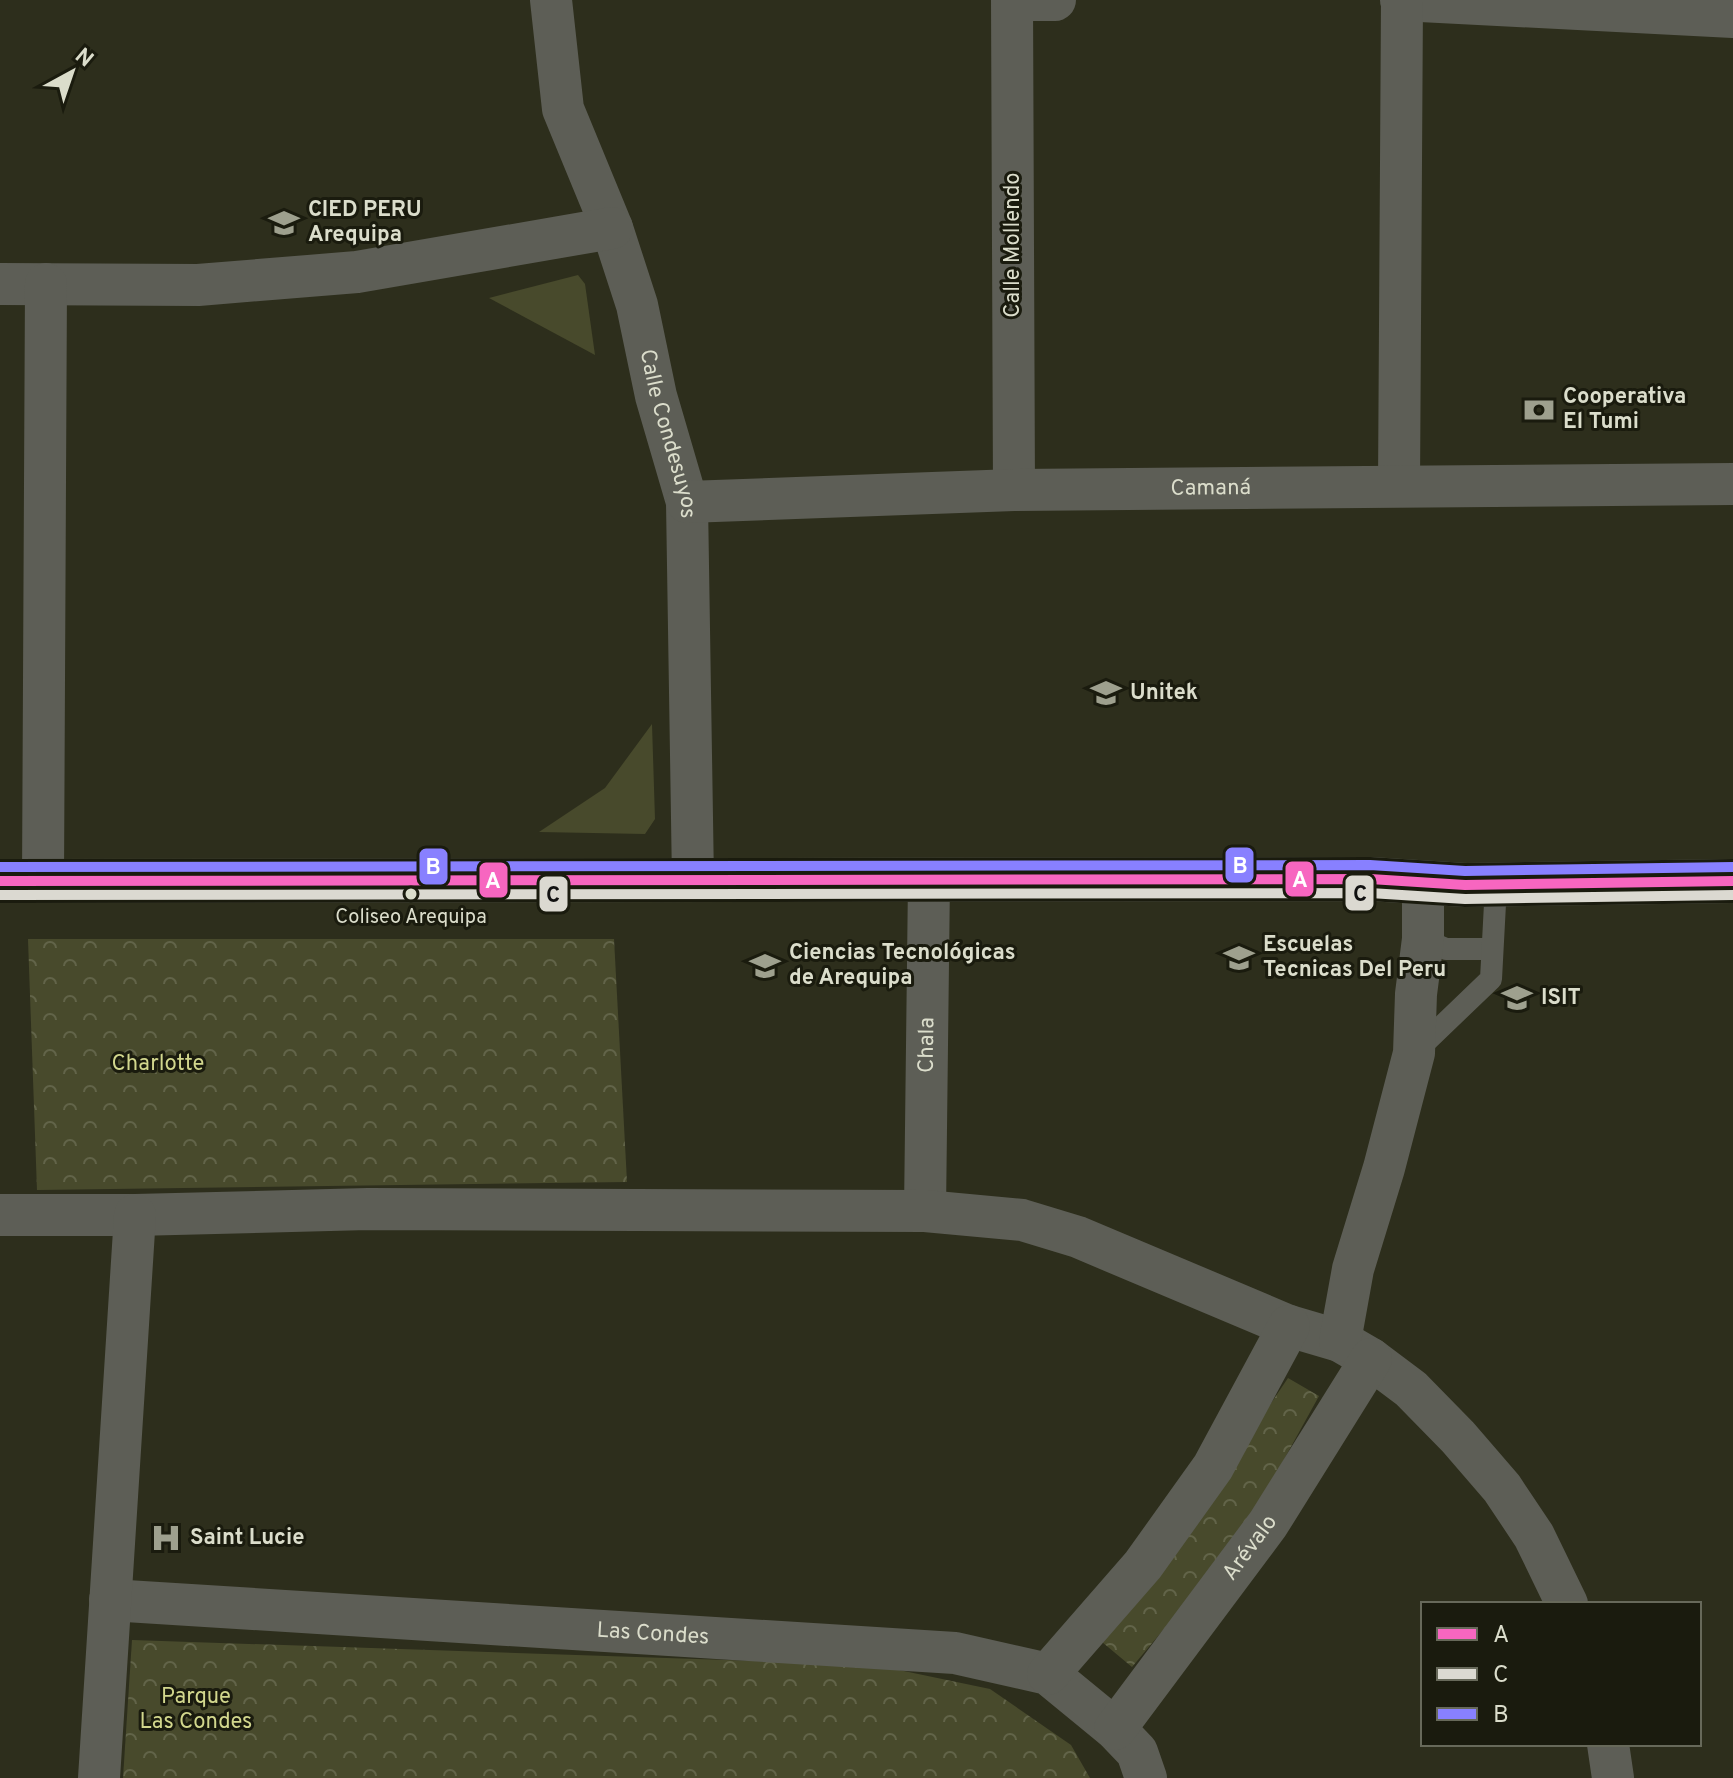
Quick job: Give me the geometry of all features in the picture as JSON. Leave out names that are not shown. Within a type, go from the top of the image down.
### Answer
[{"type":"main road","points":[[0,881],[1370,879],[1496,885],[1733,881]]},
{"type":"street","name":"Calle Condesuyos","points":[[551,0],[563,109],[612,228],[637,305],[656,396],[687,502],[693,881]]},
{"type":"street","points":[[1012,0],[1055,0]]},
{"type":"street","name":"Calle Mollendo","points":[[1012,0],[1014,490]]},
{"type":"street","points":[[1399,486],[1401,0],[1733,17]]},
{"type":"street","points":[[0,284],[198,285],[357,272],[612,228]]},
{"type":"street","points":[[43,880],[46,284]]},
{"type":"street","name":"Camaná","points":[[687,502],[1014,490],[1733,484]]},
{"type":"street","name":"Chala","points":[[925,1211],[929,880]]},
{"type":"street","points":[[1356,1350],[1353,1269],[1414,1053],[1416,994],[1423,939],[1423,883]]},
{"type":"street","points":[[0,1215],[368,1209],[925,1211],[1022,1220],[1078,1237],[1289,1326],[1356,1350],[1411,1389],[1502,1488],[1534,1536],[1566,1602]]},
{"type":"street","points":[[99,1778],[135,1215]]},
{"type":"street","points":[[1048,1674],[1143,1565],[1213,1467],[1289,1326]]},
{"type":"street","name":"Arévalo","points":[[1115,1729],[1268,1524],[1356,1350]]},
{"type":"street","name":"Las Condes","points":[[110,1600],[955,1653],[1048,1674],[1115,1729],[1137,1752],[1146,1778]]},
{"type":"street","points":[[1608,1746],[1613,1778]]},
{"type":"lane","points":[[1414,1053],[1491,979],[1496,885]]},
{"type":"lane","points":[[1423,939],[1446,949],[1491,949]]},
{"type":"green space","points":[[578,275],[585,284],[595,355],[489,298]]},
{"type":"green space","points":[[652,724],[655,819],[645,834],[539,832],[605,788]]},
{"type":"green space","name":"Charlotte","points":[[28,939],[614,939],[627,1182],[37,1190]]},
{"type":"green space","points":[[1288,1378],[1319,1396],[1256,1510],[1190,1598],[1132,1667],[1096,1637],[1214,1488]]},
{"type":"green space","name":"Parque Las Condes","points":[[132,1640],[875,1665],[990,1689],[1071,1745],[1090,1778],[123,1778]]},
{"type":"transit line","name":"B","points":[[0,867],[1370,865],[1465,871],[1733,867]]},
{"type":"transit line","name":"A","points":[[0,881],[1370,879],[1465,885],[1733,881]]},
{"type":"transit line","name":"C","points":[[0,895],[1370,893],[1465,899],[1733,895]]},
{"type":"place","name":"CIED PERU Arequipa","points":[[284,223]]},
{"type":"place","name":"Cooperativa El Tumi","points":[[1539,410]]},
{"type":"place","name":"Unitek","points":[[1106,693]]},
{"type":"place","name":"Coliseo Arequipa","points":[[411,894]]},
{"type":"place","name":"Escuelas Tecnicas Del Peru","points":[[1239,958]]},
{"type":"place","name":"Ciencias Tecnológicas de Arequipa","points":[[765,966]]},
{"type":"place","name":"ISIT","points":[[1517,998]]},
{"type":"place","name":"Saint Lucie","points":[[166,1538]]}]
